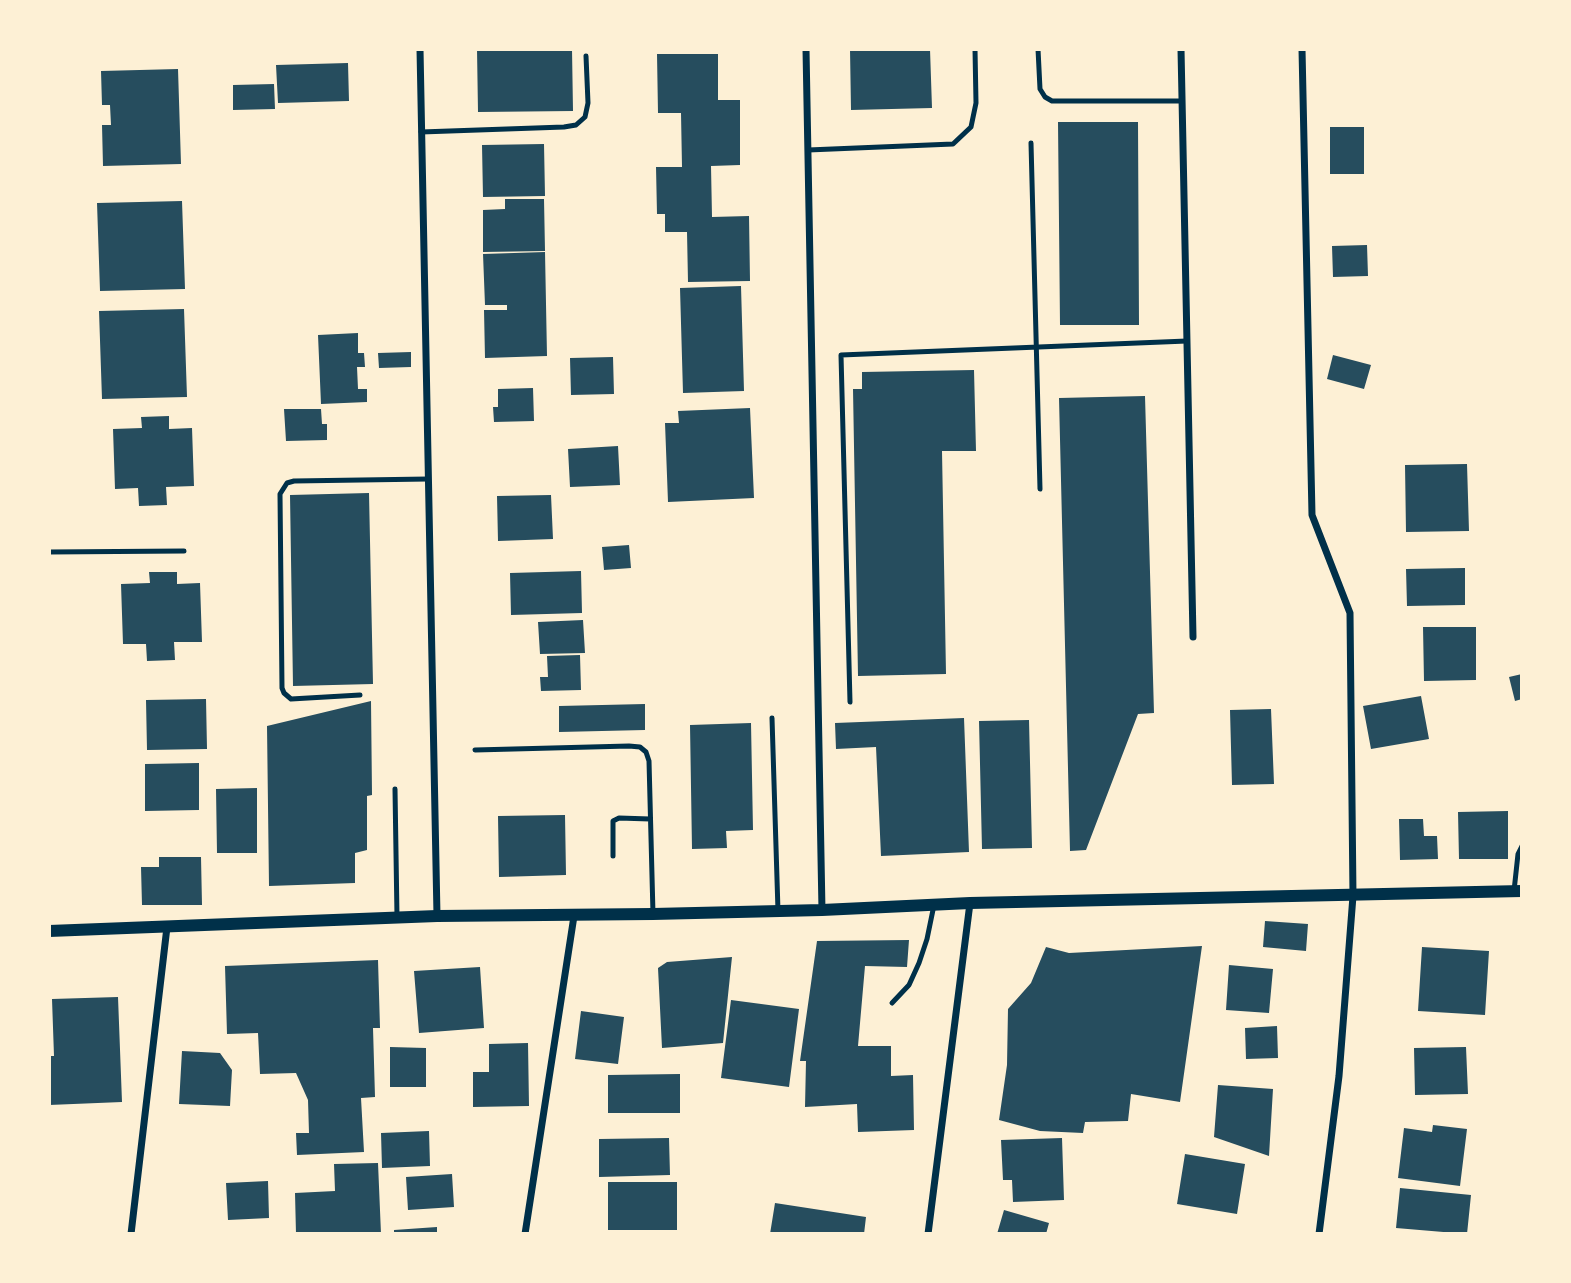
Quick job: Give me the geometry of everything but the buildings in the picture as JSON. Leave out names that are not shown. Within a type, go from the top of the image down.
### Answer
[{"type":"street","points":[[420,49],[438,916]]},
{"type":"street","points":[[806,49],[822,910]]},
{"type":"street","points":[[1181,49],[1193,637]]},
{"type":"street","points":[[1302,49],[1312,515],[1350,613],[1353,895],[1339,1076],[1319,1234]]},
{"type":"street","points":[[49,931],[397,917],[574,916],[822,910],[971,903],[1518,891]]},
{"type":"street","points":[[928,1234],[971,903]]},
{"type":"street","points":[[525,1234],[574,916]]},
{"type":"street","points":[[131,1234],[167,927]]},
{"type":"lane","points":[[808,150],[953,144],[971,127],[976,103],[975,49]]},
{"type":"lane","points":[[1038,49],[1040,89],[1052,102],[1182,101]]},
{"type":"lane","points":[[421,132],[576,125],[585,117],[588,103],[586,56]]},
{"type":"lane","points":[[1031,143],[1040,489]]},
{"type":"lane","points":[[850,702],[841,355],[1187,341]]},
{"type":"lane","points":[[360,695],[292,699],[282,688],[280,494],[287,483],[293,481],[428,479]]},
{"type":"lane","points":[[49,552],[184,551]]},
{"type":"lane","points":[[772,718],[778,911]]},
{"type":"lane","points":[[475,750],[639,747],[646,752],[649,761],[653,914]]},
{"type":"lane","points":[[395,789],[397,917]]},
{"type":"lane","points":[[613,856],[613,821],[619,818],[650,818]]},
{"type":"lane","points":[[1518,891],[1518,854],[1522,846]]},
{"type":"lane","points":[[892,1003],[909,985],[919,963],[934,905]]}]
